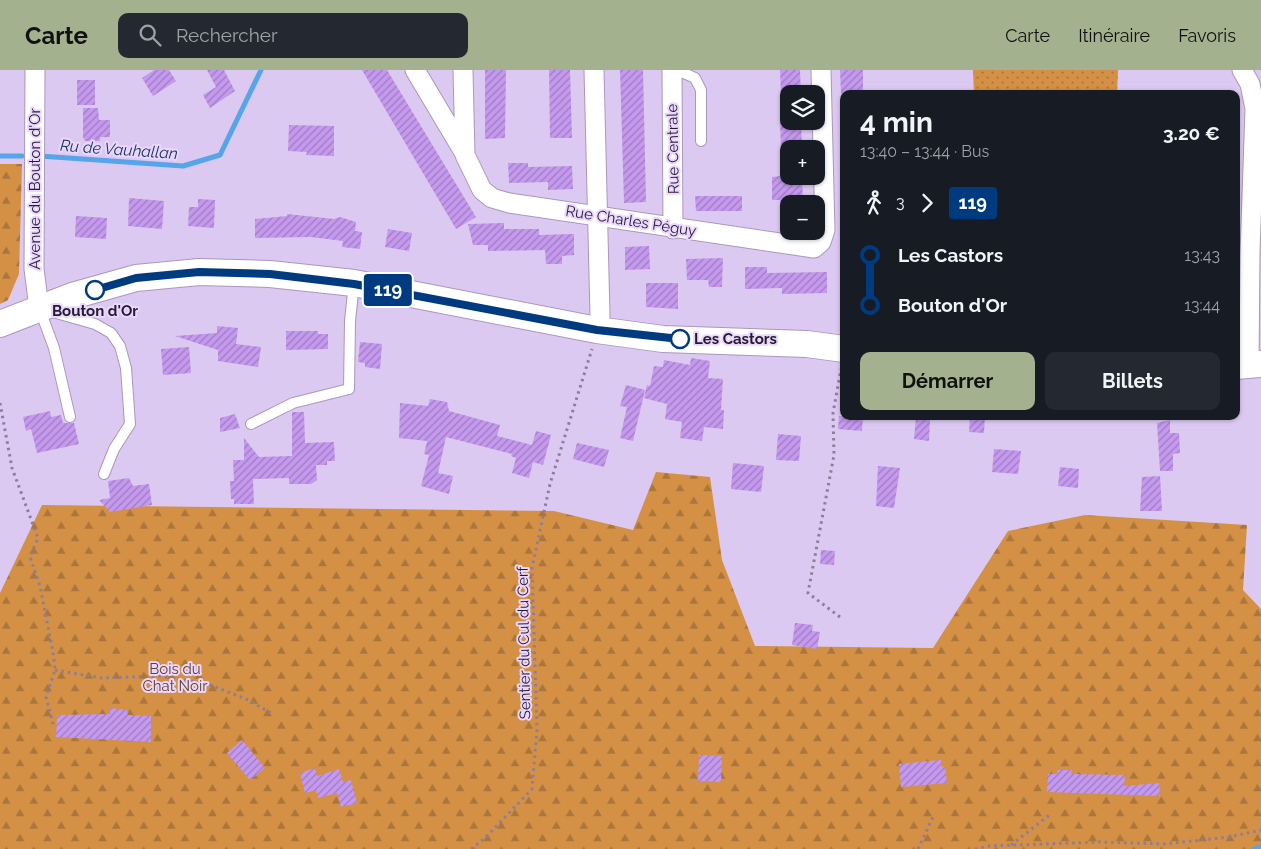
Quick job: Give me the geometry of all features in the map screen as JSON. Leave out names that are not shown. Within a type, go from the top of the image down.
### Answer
[{"type":"main road","points":[[0,324],[39,308],[136,278],[199,272],[270,274],[354,284],[597,330],[663,339],[807,344],[840,355]]},
{"type":"street","name":"Avenue du Bouton d'Or","points":[[35,70],[34,269],[39,308]]},
{"type":"street","name":"Rue Charles Péguy","points":[[415,70],[465,155],[482,190],[492,198],[674,229],[814,248],[821,242],[825,230],[821,70]]},
{"type":"street","name":"Rue Charles Péguy","points":[[464,70],[465,155]]},
{"type":"street","points":[[594,70],[599,216],[600,316],[597,330]]},
{"type":"street","name":"Rue Centrale","points":[[672,70],[674,229]]},
{"type":"street","points":[[1242,70],[1250,84],[1255,109],[1245,131],[1243,253],[1249,365]]},
{"type":"lane","points":[[677,70],[695,78],[701,90],[701,141]]},
{"type":"lane","points":[[251,424],[293,403],[349,389],[350,321],[354,284]]},
{"type":"lane","points":[[39,308],[54,348],[70,417]]},
{"type":"lane","points":[[39,308],[94,324],[111,334],[120,346],[126,368],[130,424],[114,449],[104,474]]},
{"type":"path","name":"Sentier du Cul du Cerf","points":[[470,849],[485,838],[532,789],[537,730],[532,568],[550,484],[597,330]]},
{"type":"path","points":[[840,373],[833,413],[834,455],[808,593],[840,617]]},
{"type":"path","points":[[0,403],[12,468],[38,538],[30,557],[40,586],[55,670],[46,697],[53,724]]},
{"type":"path","points":[[55,670],[102,678],[159,676],[208,684],[246,699],[271,713]]},
{"type":"path","points":[[1010,845],[1052,813]]},
{"type":"path","points":[[918,849],[933,817]]},
{"type":"path","points":[[976,849],[1010,845],[1099,842],[1165,844],[1229,837],[1261,830]]},
{"type":"green space","points":[[973,70],[1118,70],[1117,90],[974,90]]},
{"type":"green space","points":[[0,164],[22,164],[19,274],[8,300],[0,304]]},
{"type":"green space","name":"Bois du Chat Noir","points":[[656,472],[710,477],[722,560],[755,646],[933,648],[1008,531],[1085,515],[1247,525],[1243,590],[1261,609],[1261,849],[0,849],[0,593],[42,505],[554,511],[633,530]]},
{"type":"building","points":[[154,70],[169,70],[176,81],[153,96],[142,78]]},
{"type":"building","points":[[207,70],[224,70],[235,91],[210,108],[203,95],[216,87]]},
{"type":"building","points":[[362,70],[387,70],[476,217],[456,229]]},
{"type":"building","points":[[485,70],[506,70],[505,138],[485,139]]},
{"type":"building","points":[[549,70],[570,70],[572,138],[550,138]]},
{"type":"building","points":[[620,70],[643,70],[646,202],[624,203]]},
{"type":"building","points":[[780,70],[800,70],[801,85],[781,85]]},
{"type":"building","points":[[840,70],[863,70],[863,90],[841,90]]},
{"type":"building","points":[[77,80],[95,80],[95,105],[77,105]]},
{"type":"building","points":[[83,108],[98,108],[99,120],[110,120],[110,137],[100,137],[100,141],[85,141],[83,137]]},
{"type":"building","points":[[289,125],[334,126],[334,156],[306,155],[307,152],[288,151]]},
{"type":"building","points":[[780,130],[801,130],[802,140],[781,140]]},
{"type":"building","points":[[508,163],[528,163],[528,167],[572,166],[573,189],[548,190],[548,182],[509,183]]},
{"type":"building","points":[[780,176],[780,185],[802,185],[803,195],[780,195],[780,200],[772,200],[772,177]]},
{"type":"building","points":[[695,196],[742,196],[742,211],[696,211]]},
{"type":"building","points":[[129,198],[164,201],[162,229],[128,226]]},
{"type":"building","points":[[198,199],[215,200],[214,228],[188,226],[189,207],[198,207]]},
{"type":"building","points":[[287,214],[334,219],[340,217],[356,222],[355,231],[362,232],[360,249],[342,247],[343,241],[311,237],[255,238],[255,219],[287,216]]},
{"type":"building","points":[[76,216],[107,218],[106,239],[75,237]]},
{"type":"building","points":[[504,223],[504,229],[539,229],[539,235],[574,234],[574,255],[562,256],[562,264],[546,264],[545,250],[488,251],[488,245],[473,245],[468,224]]},
{"type":"building","points":[[388,229],[412,233],[409,251],[385,247]]},
{"type":"building","points":[[649,246],[650,269],[625,270],[625,247]]},
{"type":"building","points":[[723,258],[722,287],[709,287],[708,280],[687,280],[686,259]]},
{"type":"building","points":[[745,267],[767,267],[767,273],[827,272],[827,293],[782,294],[782,288],[745,289]]},
{"type":"building","points":[[646,283],[678,283],[678,309],[646,307]]},
{"type":"building","points":[[217,326],[238,328],[236,344],[261,347],[258,367],[218,361],[218,350],[175,336],[217,333]]},
{"type":"building","points":[[286,331],[318,331],[318,334],[328,334],[328,349],[286,350]]},
{"type":"building","points":[[360,342],[382,344],[380,369],[365,367],[365,363],[358,362]]},
{"type":"building","points":[[189,347],[191,373],[163,375],[161,349]]},
{"type":"building","points":[[691,358],[710,361],[708,378],[723,379],[721,410],[724,410],[723,429],[704,427],[702,441],[680,438],[682,422],[665,419],[667,404],[644,398],[647,385],[650,386],[654,366],[663,367],[664,360],[690,365]]},
{"type":"building","points":[[626,385],[645,390],[633,441],[620,438],[627,407],[620,406]]},
{"type":"building","points":[[430,399],[447,402],[449,411],[500,425],[497,436],[532,445],[536,431],[551,435],[543,465],[533,462],[529,478],[512,473],[516,458],[511,456],[512,454],[446,437],[438,473],[453,476],[449,494],[421,486],[429,455],[424,454],[427,441],[399,438],[400,403],[428,406]]},
{"type":"building","points":[[50,411],[51,417],[61,415],[63,423],[74,423],[79,444],[37,453],[31,429],[26,431],[23,417]]},
{"type":"building","points":[[292,412],[304,412],[305,443],[334,442],[335,461],[327,461],[327,465],[316,465],[317,480],[311,484],[289,484],[289,478],[253,479],[254,504],[234,504],[234,499],[231,499],[230,481],[234,481],[233,460],[244,460],[244,438],[259,457],[292,456]]},
{"type":"building","points":[[235,414],[240,428],[220,432],[220,418]]},
{"type":"building","points":[[839,416],[840,420],[863,420],[862,431],[838,429]]},
{"type":"building","points":[[916,420],[930,420],[929,441],[914,439]]},
{"type":"building","points":[[970,420],[985,420],[984,433],[969,432]]},
{"type":"building","points":[[1170,420],[1170,433],[1179,433],[1180,453],[1173,454],[1173,471],[1160,471],[1157,423]]},
{"type":"building","points":[[778,434],[801,436],[799,461],[776,460]]},
{"type":"building","points":[[577,443],[609,450],[604,467],[573,459]]},
{"type":"building","points":[[994,449],[1021,451],[1018,474],[992,472]]},
{"type":"building","points":[[733,463],[764,466],[761,492],[731,489]]},
{"type":"building","points":[[878,466],[900,468],[894,508],[876,506]]},
{"type":"building","points":[[1060,467],[1079,469],[1078,488],[1058,486]]},
{"type":"building","points":[[1160,476],[1162,511],[1140,511],[1142,477]]},
{"type":"building","points":[[129,478],[133,486],[149,484],[152,505],[110,512],[99,500],[110,498],[108,481]]},
{"type":"building","points":[[821,550],[835,551],[834,565],[820,564]]},
{"type":"building","points":[[795,623],[813,625],[812,631],[820,632],[817,649],[792,645]]},
{"type":"building","points":[[110,708],[127,710],[128,715],[151,716],[151,742],[56,737],[57,715],[110,714]]},
{"type":"building","points":[[242,740],[265,768],[250,780],[227,753]]},
{"type":"building","points":[[699,755],[722,756],[721,782],[698,781]]},
{"type":"building","points":[[941,760],[942,767],[945,767],[947,783],[901,787],[899,764]]},
{"type":"building","points":[[315,768],[317,776],[339,769],[343,782],[351,780],[357,803],[341,807],[337,793],[318,798],[316,790],[305,793],[300,773]]},
{"type":"building","points":[[1058,770],[1072,770],[1071,774],[1125,775],[1124,786],[1159,783],[1160,796],[1047,792],[1048,774],[1057,774]]},
{"type":"waterway","name":"Ru de Vauhallan","points":[[40,156],[183,166],[220,155],[261,70]]},
{"type":"waterway","name":"Ru de Vauhallan","points":[[0,156],[22,156]]},
{"type":"waterway","points":[[1254,849],[1261,847]]},
{"type":"bus line","name":"119","points":[[95,290],[136,278],[199,272],[270,274],[354,284],[469,304],[597,330],[663,339],[680,339]]},
{"type":"place","name":"Bouton d'Or","points":[[95,290]]},
{"type":"place","name":"Les Castors","points":[[680,339]]}]
